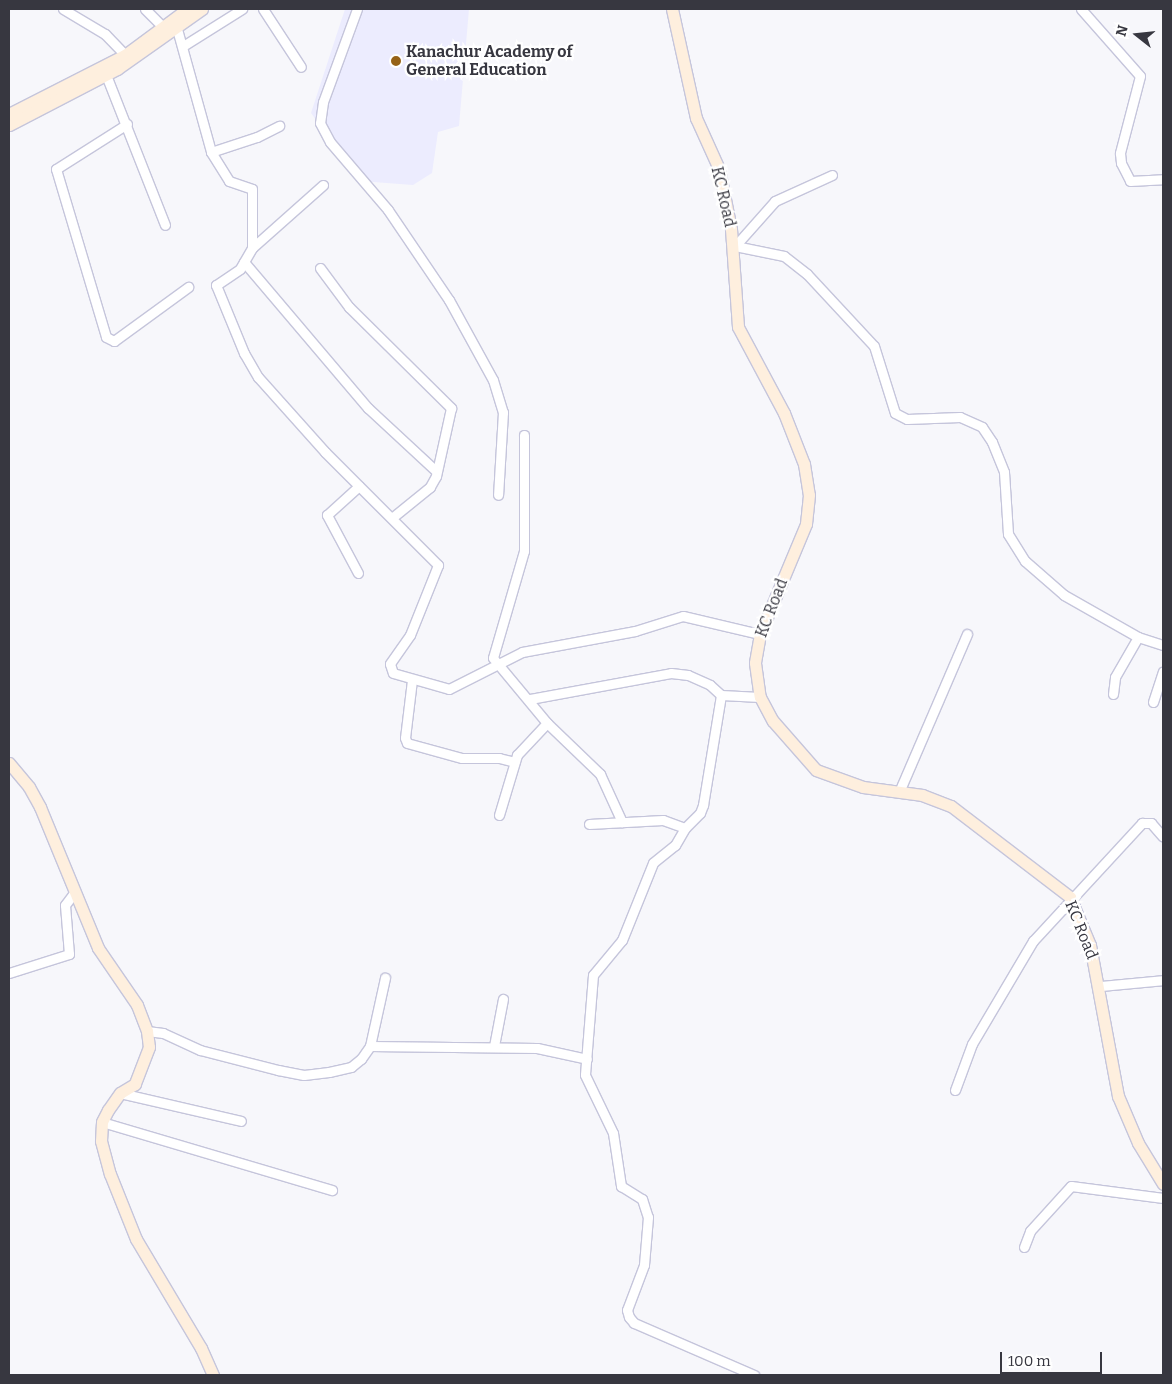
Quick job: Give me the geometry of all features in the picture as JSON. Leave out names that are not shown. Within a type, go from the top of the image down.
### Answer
[{"type":"main road","name":"KC Road","points":[[672,9],[696,118],[719,169],[734,246],[738,328],[784,413],[804,464],[809,495],[806,524],[760,634],[755,663],[760,697],[773,721],[816,770],[863,787],[922,795],[950,806],[1070,897],[1090,945],[1100,986],[1118,1096],[1138,1143],[1163,1184]]},
{"type":"main road","points":[[9,114],[125,55],[194,10]]},
{"type":"main road","points":[[9,124],[106,75],[177,29],[194,10]]},
{"type":"main road","points":[[9,763],[29,788],[40,808],[98,948],[137,1005],[147,1031],[149,1047],[135,1084],[120,1093],[102,1122],[101,1141],[110,1174],[136,1239],[201,1348],[213,1375]]},
{"type":"street","points":[[63,9],[105,34],[125,55]]},
{"type":"street","points":[[145,9],[164,28]]},
{"type":"street","points":[[183,46],[242,9]]},
{"type":"street","points":[[263,9],[301,67]]},
{"type":"street","points":[[357,9],[323,102],[320,122],[330,142],[388,210],[449,300],[493,380],[503,412],[498,495]]},
{"type":"street","points":[[1081,9],[1140,76],[1120,153],[1121,162],[1130,182],[1163,178]]},
{"type":"street","points":[[177,29],[211,152],[230,181],[252,188],[252,248]]},
{"type":"street","points":[[106,75],[166,225]]},
{"type":"street","points":[[127,124],[56,170],[106,337],[114,341],[188,287]]},
{"type":"street","points":[[211,152],[257,137],[279,126]]},
{"type":"street","points":[[734,246],[775,201],[832,175]]},
{"type":"street","points":[[323,185],[252,248],[240,269],[216,285],[244,354],[264,383],[359,486],[438,565],[410,635],[390,664],[393,673],[412,680],[449,689],[522,652],[635,631],[683,616],[760,634]]},
{"type":"street","points":[[734,246],[784,256],[807,274],[874,346],[895,413],[907,419],[960,417],[982,428],[992,442],[1004,472],[1006,516],[1014,547],[1064,595],[1138,636],[1163,645]]},
{"type":"street","points":[[244,262],[368,408],[436,471]]},
{"type":"street","points":[[320,268],[349,307],[451,408],[436,471],[430,487],[392,517]]},
{"type":"street","points":[[524,434],[524,551],[493,658],[530,699],[547,723],[600,774],[622,822]]},
{"type":"street","points":[[358,573],[327,515],[359,486]]},
{"type":"street","points":[[899,792],[967,634]]},
{"type":"street","points":[[1113,694],[1115,677],[1138,636]]},
{"type":"street","points":[[1153,702],[1163,672]]},
{"type":"street","points":[[530,699],[671,673],[703,682],[721,695],[760,697]]},
{"type":"street","points":[[412,680],[405,738],[407,743],[462,758],[499,758],[515,762]]},
{"type":"street","points":[[721,695],[703,805],[700,813],[685,828],[675,844],[653,863],[622,940],[593,975],[586,1076],[612,1133],[621,1186],[642,1199],[648,1217],[644,1265],[627,1310],[629,1317],[634,1323],[754,1375]]},
{"type":"street","points":[[499,816],[515,762],[525,744],[547,723]]},
{"type":"street","points":[[589,824],[663,820],[685,828]]},
{"type":"street","points":[[955,1090],[972,1044],[1033,940],[1070,897],[1142,823],[1151,823],[1163,837]]},
{"type":"street","points":[[9,974],[69,954],[65,905],[74,893]]},
{"type":"street","points":[[147,1031],[163,1033],[200,1050],[304,1074],[350,1067],[361,1059],[370,1046],[385,978]]},
{"type":"street","points":[[1100,986],[1163,980]]},
{"type":"street","points":[[494,1046],[503,999]]},
{"type":"street","points":[[370,1046],[537,1048],[587,1058]]},
{"type":"street","points":[[120,1093],[241,1122]]},
{"type":"street","points":[[102,1122],[332,1190]]},
{"type":"street","points":[[1024,1247],[1030,1231],[1071,1186],[1163,1198]]},
{"type":"shaded area","name":"Kanachur Academy of General Education","points":[[345,9],[469,9],[459,126],[438,132],[432,173],[413,185],[360,181],[311,113]]},
{"type":"place","name":"Kanachur Academy of General Education","points":[[396,61]]}]
